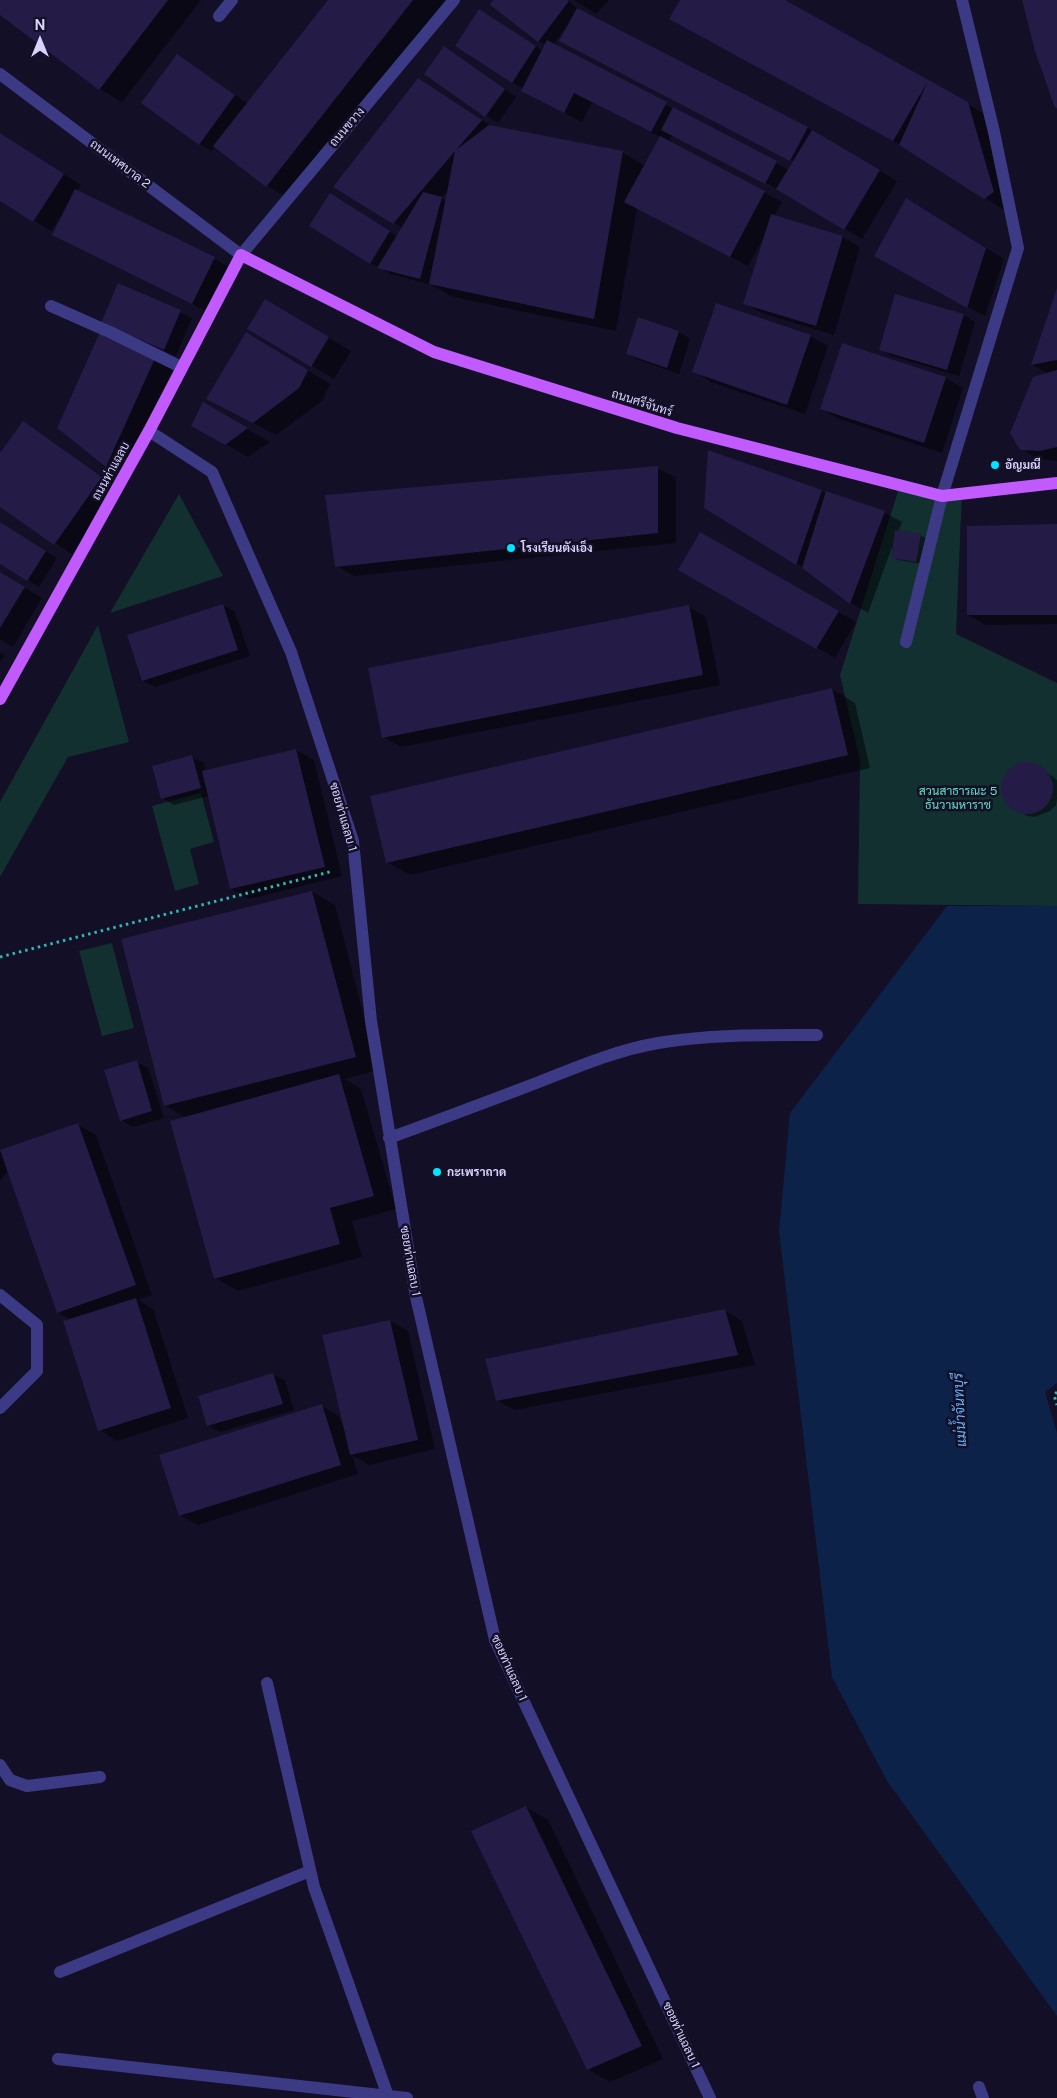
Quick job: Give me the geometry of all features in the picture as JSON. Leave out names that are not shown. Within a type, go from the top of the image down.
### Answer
[{"type":"main road","name":"ถนนท่าแฉลบ","points":[[0,699],[149,431],[241,255]]},
{"type":"main road","name":"ถนนศรีจันทร์","points":[[241,255],[434,352],[677,428],[942,496],[1057,483]]},
{"type":"street","points":[[219,16],[232,0]]},
{"type":"street","name":"ถนนขวาง","points":[[241,255],[454,0]]},
{"type":"street","points":[[906,642],[942,496],[1018,248],[994,132],[962,0]]},
{"type":"street","name":"ถนนเทศบาล 2","points":[[0,74],[241,255]]},
{"type":"street","points":[[50,306],[112,332],[181,367]]},
{"type":"street","name":"ซอยท่าแฉลบ 1","points":[[149,431],[212,472],[291,652],[353,841],[371,1021],[416,1296],[495,1640],[710,2098]]},
{"type":"street","points":[[389,1138],[589,1062],[632,1049],[692,1039],[734,1035],[817,1035]]},
{"type":"street","points":[[0,1295],[37,1325],[38,1371],[0,1408]]},
{"type":"street","points":[[267,1683],[314,1887],[388,2096]]},
{"type":"street","points":[[0,1765],[10,1780],[27,1786],[100,1777]]},
{"type":"street","points":[[60,1972],[310,1871]]},
{"type":"street","points":[[58,2059],[407,2098]]},
{"type":"path","points":[[0,957],[356,865]]},
{"type":"path","points":[[1057,1392],[1054,1395],[1057,1405]]},
{"type":"green space","name":"สวนสาธารณะ 5 ธันวามหาราช","points":[[900,485],[962,493],[956,634],[1057,683],[1057,906],[858,904],[860,761],[840,675]]},
{"type":"green space","points":[[179,494],[223,576],[110,613]]},
{"type":"green space","points":[[98,625],[129,742],[68,757],[0,877],[0,802]]},
{"type":"green space","points":[[201,793],[214,842],[190,849],[199,884],[175,891],[152,806]]},
{"type":"green space","points":[[112,943],[134,1028],[102,1036],[79,951]]},
{"type":"water","name":"แม่น้ำจันทบุรี","points":[[947,906],[1057,906],[1057,1383],[1045,1392],[1057,1433],[1057,2016],[887,1781],[832,1677],[779,1231],[790,1113]]},
{"type":"building","points":[[0,0],[168,0],[99,90],[0,15]]},
{"type":"building","points":[[328,0],[413,0],[266,187],[213,146]]},
{"type":"building","points":[[493,0],[569,1],[538,42],[490,5]]},
{"type":"building","points":[[680,0],[785,0],[968,102],[994,192],[984,199],[899,145],[928,81],[893,141],[669,19]]},
{"type":"building","points":[[1022,0],[1057,0],[1057,108],[1055,108],[1035,51]]},
{"type":"building","points":[[577,8],[808,127],[790,161],[559,41]]},
{"type":"building","points":[[479,9],[536,46],[512,83],[455,46]]},
{"type":"building","points":[[547,40],[667,102],[651,132],[574,93],[564,113],[521,91]]},
{"type":"building","points":[[444,46],[505,89],[485,117],[424,74]]},
{"type":"building","points":[[177,54],[235,95],[199,145],[141,103]]},
{"type":"building","points":[[418,78],[482,120],[456,150],[489,125],[623,151],[594,319],[429,284],[455,151],[393,224],[333,187]]},
{"type":"building","points":[[673,107],[777,161],[765,184],[661,130]]},
{"type":"building","points":[[812,130],[880,170],[844,230],[776,189]]},
{"type":"building","points":[[0,133],[64,174],[33,222],[0,201]]},
{"type":"building","points":[[660,136],[765,191],[730,257],[624,202]]},
{"type":"building","points":[[75,189],[215,257],[192,304],[52,235]]},
{"type":"building","points":[[423,192],[442,197],[420,279],[377,268]]},
{"type":"building","points":[[330,193],[390,231],[370,264],[309,226]]},
{"type":"building","points":[[906,198],[986,248],[967,308],[874,256]]},
{"type":"building","points":[[771,214],[843,236],[816,326],[743,304]]},
{"type":"building","points":[[118,283],[181,310],[164,350],[101,323]]},
{"type":"building","points":[[1057,288],[1057,360],[1031,365]]},
{"type":"building","points":[[895,294],[964,314],[947,370],[879,350]]},
{"type":"building","points":[[265,299],[329,337],[311,367],[247,329]]},
{"type":"building","points":[[716,303],[811,335],[787,405],[692,372]]},
{"type":"building","points":[[638,317],[679,331],[667,368],[626,354]]},
{"type":"building","points":[[100,332],[156,356],[106,467],[57,428]]},
{"type":"building","points":[[246,332],[308,370],[299,388],[253,423],[206,399]]},
{"type":"building","points":[[842,343],[946,377],[924,443],[820,409]]},
{"type":"building","points":[[1057,370],[1057,447],[1040,451],[1020,450],[1010,433],[1033,377]]},
{"type":"building","points":[[203,402],[248,428],[225,445],[191,426]]},
{"type":"building","points":[[23,421],[102,477],[54,545],[0,507],[0,453]]},
{"type":"building","points":[[708,450],[822,490],[796,565],[704,508]]},
{"type":"building","points":[[658,466],[658,533],[335,567],[325,495]]},
{"type":"building","points":[[826,491],[885,511],[850,604],[802,568]]},
{"type":"building","points":[[0,522],[46,551],[27,581],[0,564]]},
{"type":"building","points":[[1057,524],[1057,615],[967,615],[967,526]]},
{"type":"building","points":[[895,530],[921,534],[916,562],[891,558]]},
{"type":"building","points":[[700,532],[839,611],[816,649],[678,570]]},
{"type":"building","points":[[0,572],[25,587],[0,628]]},
{"type":"building","points":[[223,604],[238,650],[142,681],[127,635]]},
{"type":"building","points":[[689,605],[703,675],[382,738],[368,668]]},
{"type":"building","points":[[832,688],[848,755],[386,863],[370,796]]},
{"type":"building","points":[[296,749],[325,867],[230,889],[202,771]]},
{"type":"building","points":[[192,755],[201,788],[161,799],[152,766]]},
{"type":"building","points":[[1022,762],[1032,762],[1046,769],[1053,783],[1053,793],[1046,807],[1032,814],[1022,814],[1012,810],[1005,803],[1001,793],[1001,783],[1005,773],[1012,766]]},
{"type":"building","points":[[312,891],[356,1057],[164,1106],[121,939]]},
{"type":"building","points":[[137,1060],[152,1111],[120,1121],[104,1070]]},
{"type":"building","points":[[339,1074],[374,1196],[330,1208],[340,1244],[214,1279],[170,1121]]},
{"type":"building","points":[[78,1123],[136,1285],[57,1313],[0,1150]]},
{"type":"building","points":[[136,1298],[171,1408],[98,1431],[63,1321]]},
{"type":"building","points":[[725,1309],[738,1355],[496,1401],[485,1359]]},
{"type":"building","points":[[390,1320],[418,1440],[350,1455],[322,1335]]},
{"type":"building","points":[[273,1373],[283,1404],[207,1426],[198,1396]]},
{"type":"building","points":[[322,1404],[341,1465],[179,1516],[159,1455]]},
{"type":"building","points":[[526,1806],[642,2046],[587,2070],[471,1831]]},
{"type":"place","name":"อัญมณี","points":[[995,465]]},
{"type":"place","name":"โรงเรียนตังเอ็ง","points":[[511,548]]},
{"type":"place","name":"กะเพราถาด","points":[[437,1172]]}]
